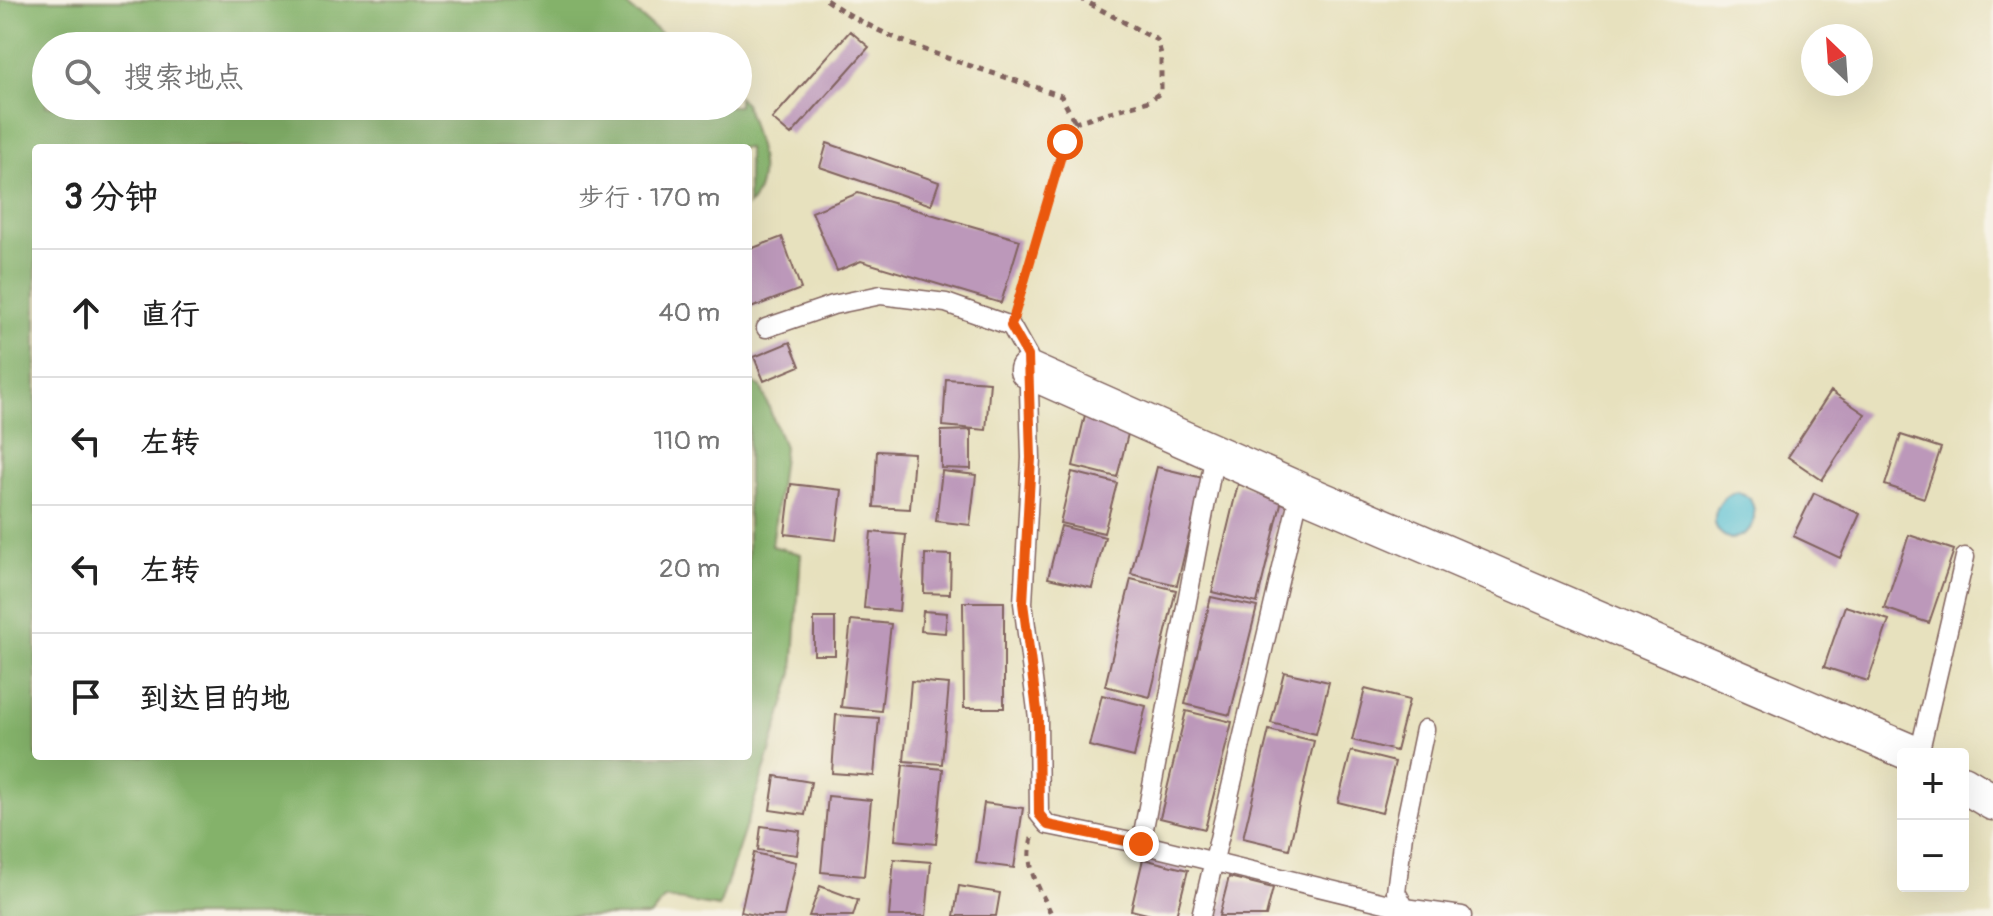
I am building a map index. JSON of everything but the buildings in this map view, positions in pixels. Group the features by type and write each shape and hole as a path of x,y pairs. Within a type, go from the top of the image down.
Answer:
{"street":[{"path":"1028,370 1300,491 1902,748"},
{"path":"1969,788 1993,802"}],"lane":[{"path":"766,328 833,305 881,295 946,303 1011,326 1028,356 1031,458 1023,603 1038,718 1039,814 1048,825 1141,844 1405,908 1462,916"},
{"path":"1141,844 1215,454"},
{"path":"1201,916 1300,491"},
{"path":"1917,748 1965,557"},
{"path":"1405,908 1396,892 1403,835 1425,729"}],"path":[{"path":"826,0 845,13 928,53 1061,96 1075,122"},
{"path":"1011,326 1065,142 1075,122 1149,101 1161,92 1161,54 1157,40 1083,0"},
{"path":"1039,814 1029,852 1033,880 1052,916"}],"green space":[{"path":"0,0 620,0 659,32 32,32 32,120 750,120 761,169 760,182 752,200 752,144 32,144 32,760 752,760 752,381 761,387 784,447 772,546 801,554 793,673 719,907 665,898 650,916 0,916"}],"water":[{"path":"1737,492 1750,498 1754,518 1745,533 1731,539 1717,529 1715,514 1723,500"}],"route":[{"path":"1065,142 1011,326 1028,356 1031,458 1023,603 1038,718 1039,814 1048,825 1141,844"}]}
